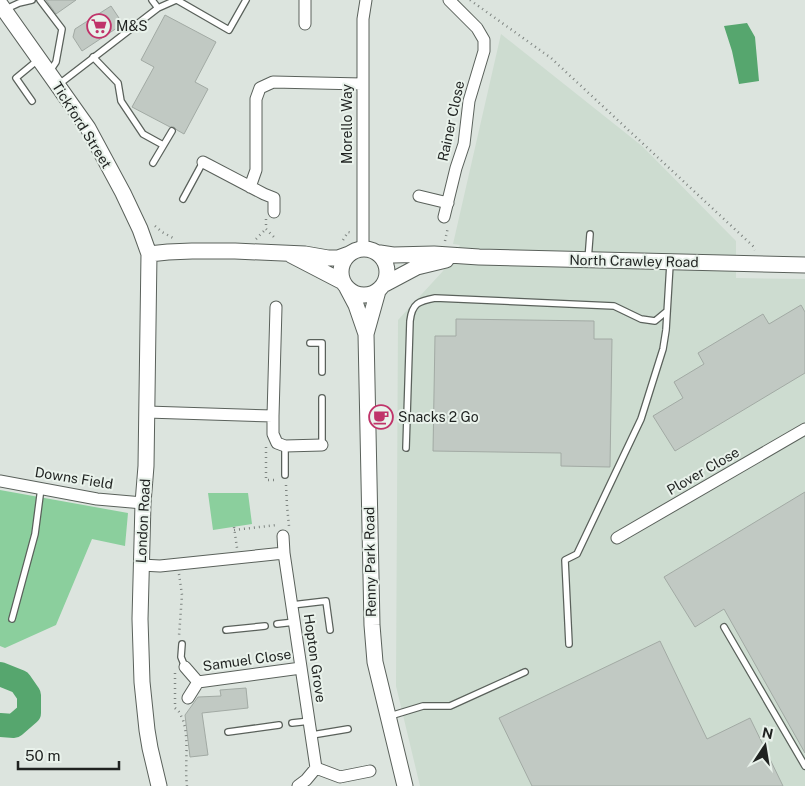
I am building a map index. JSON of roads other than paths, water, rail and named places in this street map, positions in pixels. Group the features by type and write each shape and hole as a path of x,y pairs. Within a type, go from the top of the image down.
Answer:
{"street":[{"path":"305,0 305,24"},
{"name":"Morello Way","path":"356,251 362,84 362,19 366,0"},
{"name":"Rainer Close","path":"444,217 464,144 469,101 484,51 484,40 477,28 449,0"},
{"name":"Tickford Street","path":"2,7 88,128 104,155 140,229 149,254"},
{"path":"250,187 256,170 256,99 260,88 273,82 362,84"},
{"path":"203,162 274,198 274,212"},
{"path":"419,196 448,203"},
{"path":"149,254 192,251 276,252 338,258 369,248 380,253 387,264 388,271 381,287 373,294 362,295 357,294 345,285 290,254"},
{"path":"345,285 341,270 345,258 356,251"},
{"name":"North Crawley Road","path":"380,253 393,255 434,254 805,265"},
{"name":"London Road","path":"149,254 146,466 143,503 140,619 142,682 147,730 159,786"},
{"name":"North Crawley Road","path":"381,287 417,267 462,256"},
{"name":"Renny Park Road","path":"345,285 356,305 366,334 374,654 405,786"},
{"name":"Renny Park Road","path":"366,334 381,287"},
{"path":"276,307 279,342 273,434 276,443 285,446 322,445"},
{"path":"146,412 273,416"},
{"name":"Plover Close","path":"617,538 805,429"},
{"name":"Downs Field","path":"0,481 97,499 143,503"},
{"name":"Hopton Grove","path":"281,530 316,768"},
{"path":"141,565 160,566 284,553"},
{"name":"Samuel Close","path":"185,667 198,682"},
{"name":"Samuel Close","path":"198,682 301,668"},
{"name":"Samuel Close","path":"188,698 198,682"},
{"path":"298,786 316,768 340,777 370,771"}],"lane":[{"path":"2,7 32,0"},
{"path":"40,0 62,29 56,62 49,72"},
{"path":"152,0 158,8"},
{"path":"58,85 158,8 176,0 229,30 246,0"},
{"path":"93,58 118,83 121,101 143,134 163,145"},
{"path":"32,101 16,78 39,59"},
{"path":"154,163 172,131"},
{"path":"183,199 203,162"},
{"path":"588,260 590,234"},
{"path":"569,644 564,560 577,554 641,419 663,349 670,261"},
{"path":"406,448 410,321 414,307 420,301 435,298 614,306 641,319 655,320 667,311"},
{"path":"310,343 322,343 322,372"},
{"path":"322,398 322,445"},
{"path":"285,446 286,478"},
{"path":"12,619 35,534 41,488"},
{"path":"292,605 326,601 330,630"},
{"path":"277,624 295,622"},
{"path":"226,630 265,626"},
{"path":"724,627 805,766"},
{"path":"182,644 181,658 185,667"},
{"path":"388,717 423,706 450,706 525,672"},
{"path":"292,723 310,721"},
{"path":"228,732 279,725"},
{"path":"312,735 348,728"}],"waterway":[{"path":"0,674 20,682 29,695 29,713 14,726 0,725"}],"place":[{"name":"M&S","path":"99,26"},
{"name":"Snacks 2 Go","path":"381,417"}]}
